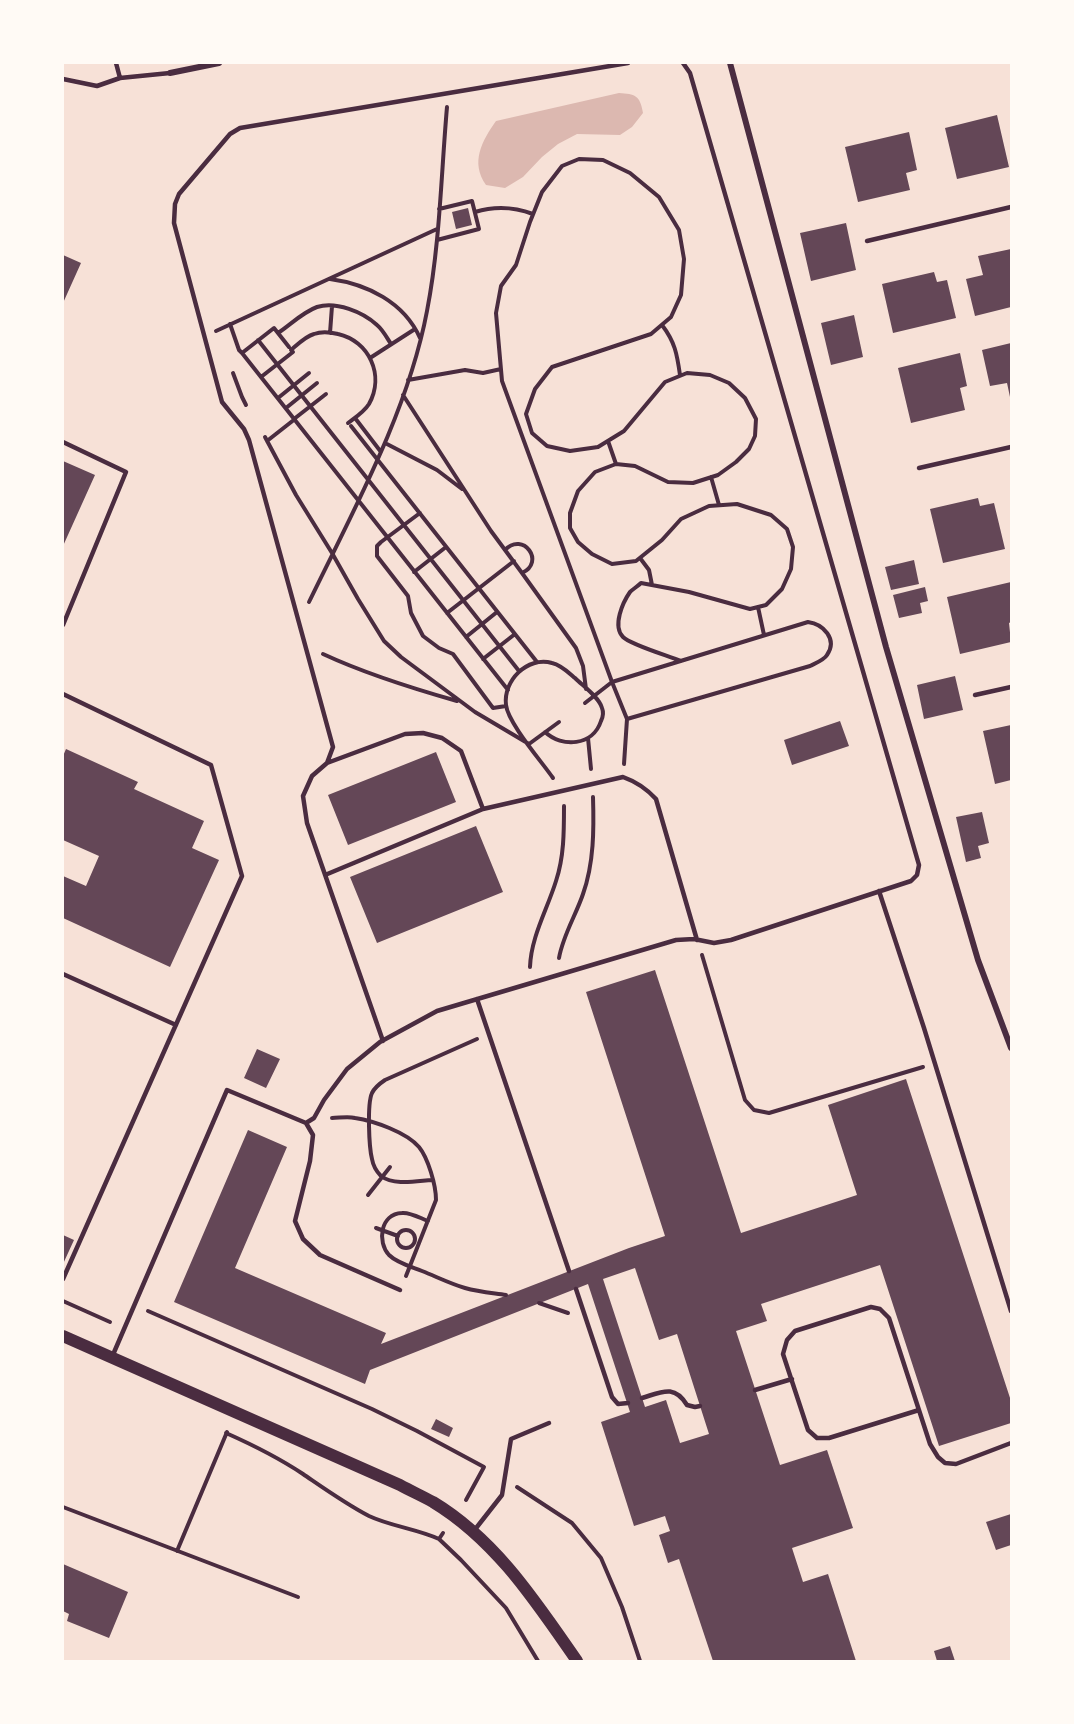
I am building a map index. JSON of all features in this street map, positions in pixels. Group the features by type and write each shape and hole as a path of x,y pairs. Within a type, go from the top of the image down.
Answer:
{"main road":[{"path":"63,1336 408,1489 432,1502 473,1532 515,1575 577,1661"}],"street":[{"path":"170,73 219,63"},
{"path":"730,63 886,647 978,960 1011,1048"}],"lane":[{"path":"116,63 120,78"},
{"path":"327,763 333,747 249,440 244,429 222,402 174,223 175,204 179,194 230,134 240,128 628,63"},
{"path":"306,1124 314,1118 347,1069 383,1041 437,1011 676,940 714,943 731,940 911,881 917,875 919,865 690,73 683,63"},
{"path":"63,79 97,86 120,78 170,73"},
{"path":"867,241 1011,207"},
{"path":"63,442 126,472 63,625"},
{"path":"919,468 1011,447"},
{"path":"975,695 1011,687"},
{"path":"63,694 211,765 242,876 63,1279"},
{"path":"383,1041 307,823 303,796 312,776 327,763 405,734 423,732 442,738 461,751 483,809"},
{"path":"325,875 483,809 623,777 642,785 656,799 697,940"},
{"path":"879,891 935,1063 1011,1311"},
{"path":"63,974 176,1025"},
{"path":"477,999 569,1271"},
{"path":"111,1357 227,1089 306,1124 313,1135 310,1161 295,1221 303,1239 320,1255 400,1290"},
{"path":"576,1289 612,1397 618,1404 628,1403"},
{"path":"919,1410 829,1438 817,1438 808,1430 783,1353 787,1340 795,1331 871,1307 880,1309 889,1318 919,1410 930,1444 938,1457 945,1463 956,1464 1011,1443"},
{"path":"755,1390 792,1379"},
{"path":"642,1398 665,1390 674,1391 687,1405 700,1406"},
{"path":"473,1532 502,1495 511,1439 549,1423"}],"path":[{"path":"299,622 385,443 420,339 427,312 436,240 448,93"},
{"path":"623,777 627,719 502,381 496,313 501,286 516,266 542,192 562,166 579,159 603,160 630,173 659,197 679,230 684,259 681,295 671,317 651,334 552,367 535,389 526,414 532,434 547,446 570,452 598,447 624,431 665,382 687,373 710,375 729,383 745,398 756,419 755,436 749,449 718,475 693,483 668,482 635,466 616,464 595,472 578,491 570,513 570,528 578,542 592,554 612,564 636,561 662,540 681,519 709,506 737,504 771,515 787,530 793,547 791,569 782,589 766,605 750,609 689,592 641,583 631,592 620,614 619,628 622,636 633,643 681,661"},
{"path":"436,240 479,229 472,201 439,209"},
{"path":"475,212 491,207 533,214"},
{"path":"204,336 437,229"},
{"path":"330,278 358,284 382,295 396,307 420,339"},
{"path":"278,333 314,308 325,305 339,307 368,318 379,327 391,344"},
{"path":"330,333 332,306"},
{"path":"230,324 238,350 508,691"},
{"path":"662,325 671,336 677,351 680,375"},
{"path":"242,353 274,328 291,350"},
{"path":"370,358 414,328"},
{"path":"220,329 223,339"},
{"path":"261,377 311,334 330,333 355,341 370,358 375,369 374,391 366,409 350,424 537,662"},
{"path":"258,340 519,671"},
{"path":"231,369 247,405"},
{"path":"407,381 465,370 483,373 501,369"},
{"path":"278,398 309,373"},
{"path":"286,408 317,383"},
{"path":"267,441 326,394"},
{"path":"403,395 491,531 576,648 583,666 586,689"},
{"path":"355,418 381,452"},
{"path":"263,432 296,495 333,553 358,599 384,641 400,657 475,712 529,744 559,722"},
{"path":"608,441 616,464"},
{"path":"385,443 437,470 466,492"},
{"path":"711,477 719,505"},
{"path":"420,513 377,546 377,556 408,596 415,624 423,636 439,648 453,654 493,708 506,706"},
{"path":"505,550 515,544 523,545 530,550 531,565 522,573"},
{"path":"414,572 446,547"},
{"path":"640,558 649,570 652,585"},
{"path":"447,613 514,561"},
{"path":"758,607 764,635"},
{"path":"466,636 497,612"},
{"path":"585,703 612,682 808,622 817,623 826,630 830,638 828,654 821,661 810,666 627,719"},
{"path":"483,659 515,634"},
{"path":"305,646 389,682 461,702"},
{"path":"559,974 564,940 584,891 591,861 594,815 588,738"},
{"path":"697,940 745,1100 754,1110 769,1113 935,1063"},
{"path":"432,1180 391,1181 382,1177 376,1170 372,1160 370,1121 372,1092 385,1080 489,1034"},
{"path":"314,1118 317,1120 353,1117 370,1121 406,1137 417,1145 424,1155 436,1200 416,1244 400,1290"},
{"path":"368,1195 390,1167"},
{"path":"428,1221 401,1213 388,1219 382,1230 381,1242 385,1250 392,1258 465,1288 506,1295"},
{"path":"376,1228 398,1236"},
{"path":"403,1230 409,1230 416,1244 403,1248 397,1239 399,1234 403,1230"},
{"path":"63,1301 111,1323 144,1310 372,1408 504,1479 572,1523 601,1558 622,1607 640,1661"},
{"path":"539,1303 586,1319"},
{"path":"177,1551 235,1412"},
{"path":"226,1433 262,1449 371,1517 439,1539 462,1560 506,1608 538,1661"},
{"path":"466,1500 484,1467"},
{"path":"63,1507 298,1598"},
{"path":"439,1539 443,1533"}],"shaded area":[{"path":"619,93 633,95 640,102 643,113 632,127 620,135 577,134 558,144 523,177 505,188 486,185 481,176 478,160 482,144 496,121"}],"building":[{"path":"997,115 1009,167 957,179 945,128"},
{"path":"909,132 917,170 906,173 910,190 858,202 845,147"},
{"path":"468,208 472,225 456,229 452,212"},
{"path":"846,223 856,270 811,281 800,233"},
{"path":"1011,249 1011,307 975,316 966,279 983,275 978,256"},
{"path":"63,255 81,263 63,303"},
{"path":"934,272 937,282 947,280 956,318 893,333 882,284"},
{"path":"854,315 863,357 831,365 821,323"},
{"path":"1011,343 1010,397 1007,383 990,386 982,350"},
{"path":"960,353 967,386 960,388 965,410 911,423 898,368"},
{"path":"63,461 95,475 63,546"},
{"path":"978,498 980,506 994,503 1005,549 943,563 930,509"},
{"path":"914,560 919,584 891,590 885,567"},
{"path":"1011,582 1011,622 1009,623 1011,642 960,654 947,597"},
{"path":"925,587 928,601 920,603 922,613 899,618 893,595"},
{"path":"955,676 963,710 924,719 917,685"},
{"path":"840,721 849,746 792,765 784,740"},
{"path":"1011,725 1011,780 995,784 983,731"},
{"path":"66,749 138,782 134,789 204,821 192,848 219,860 170,967 63,918 63,876 86,886 99,856 63,840 63,756"},
{"path":"436,752 456,802 348,845 328,795"},
{"path":"982,812 989,843 978,846 981,858 966,862 956,817"},
{"path":"476,826 503,892 377,943 350,877"},
{"path":"655,970 741,1233 857,1195 828,1105 906,1079 1011,1401 1011,1423 939,1446 880,1265 761,1304 767,1321 736,1331 780,1465 827,1450 853,1528 792,1548 803,1582 828,1574 856,1661 713,1661 679,1559 668,1563 659,1535 670,1531 665,1516 634,1526 601,1422 630,1412 588,1284 370,1370 365,1384 174,1302 248,1130 287,1147 235,1268 386,1333 381,1344 665,1236 586,992","holes":["635,1268 659,1340 677,1334 709,1434 680,1443 666,1400 645,1407 603,1279"]},
{"path":"257,1049 280,1059 266,1088 244,1078"},
{"path":"63,1235 74,1240 63,1264"},
{"path":"436,1419 453,1428 449,1437 431,1429"},
{"path":"1011,1514 1011,1545 996,1550 986,1522"},
{"path":"63,1564 128,1592 109,1638 67,1621 69,1614 63,1611"},
{"path":"950,1646 955,1661 937,1661 934,1651"}]}
